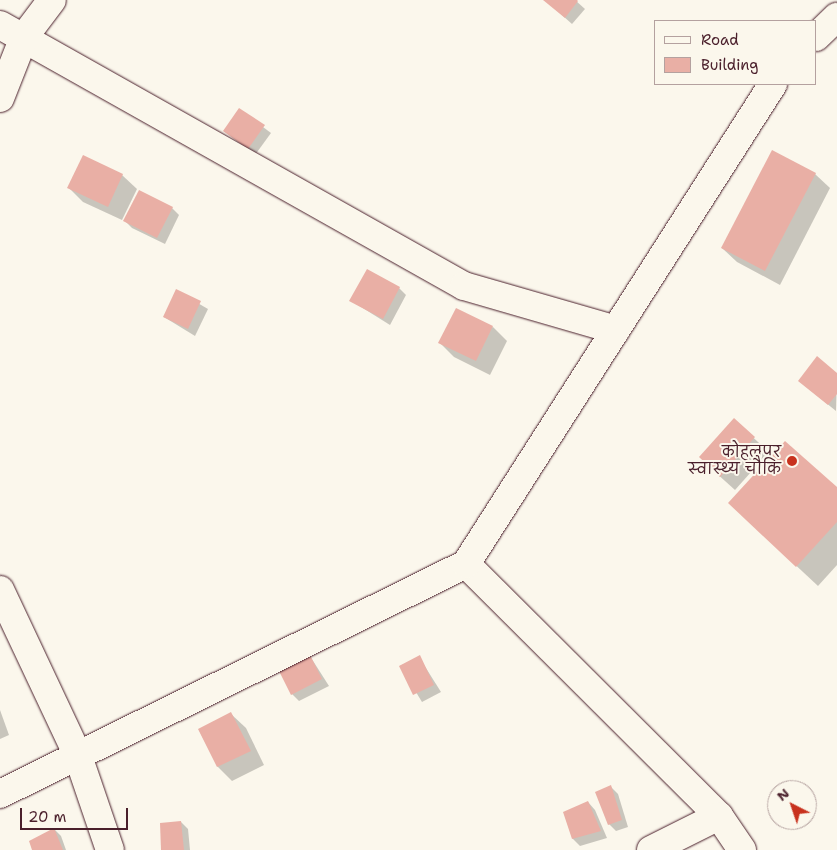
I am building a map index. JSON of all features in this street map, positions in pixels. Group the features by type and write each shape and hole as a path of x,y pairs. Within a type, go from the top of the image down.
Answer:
{"street":[{"path":"0,98 24,37 52,0"},
{"path":"817,36 837,17"},
{"path":"0,25 464,286 616,330"},
{"path":"0,794 466,564 772,85"},
{"path":"466,564 719,816 742,850"},
{"path":"0,590 78,756 110,850"},
{"path":"651,850 719,816"}],"building":[{"path":"543,0 577,0 578,1 565,18"},
{"path":"239,108 265,125 248,149 223,131"},
{"path":"772,150 816,173 765,271 721,248"},
{"path":"83,155 123,174 108,207 67,188"},
{"path":"139,190 173,207 157,238 123,221"},
{"path":"367,269 400,287 383,319 349,301"},
{"path":"176,289 201,301 188,329 163,317"},
{"path":"456,308 493,326 476,361 438,343"},
{"path":"817,356 837,373 837,394 828,405 798,381"},
{"path":"734,418 755,437 720,477 699,457"},
{"path":"785,441 837,487 837,522 796,567 728,503"},
{"path":"308,651 322,679 291,695 277,667"},
{"path":"420,655 434,685 413,695 399,666"},
{"path":"231,712 251,751 217,767 198,729"},
{"path":"611,785 622,820 608,825 595,792"},
{"path":"588,801 601,831 572,839 563,812"},
{"path":"181,821 184,850 161,850 160,823"},
{"path":"54,828 63,850 32,850 29,841"}],"place":[{"name":"कोहलपुर स्वास्थ्य चौकि","path":"792,461"}]}
